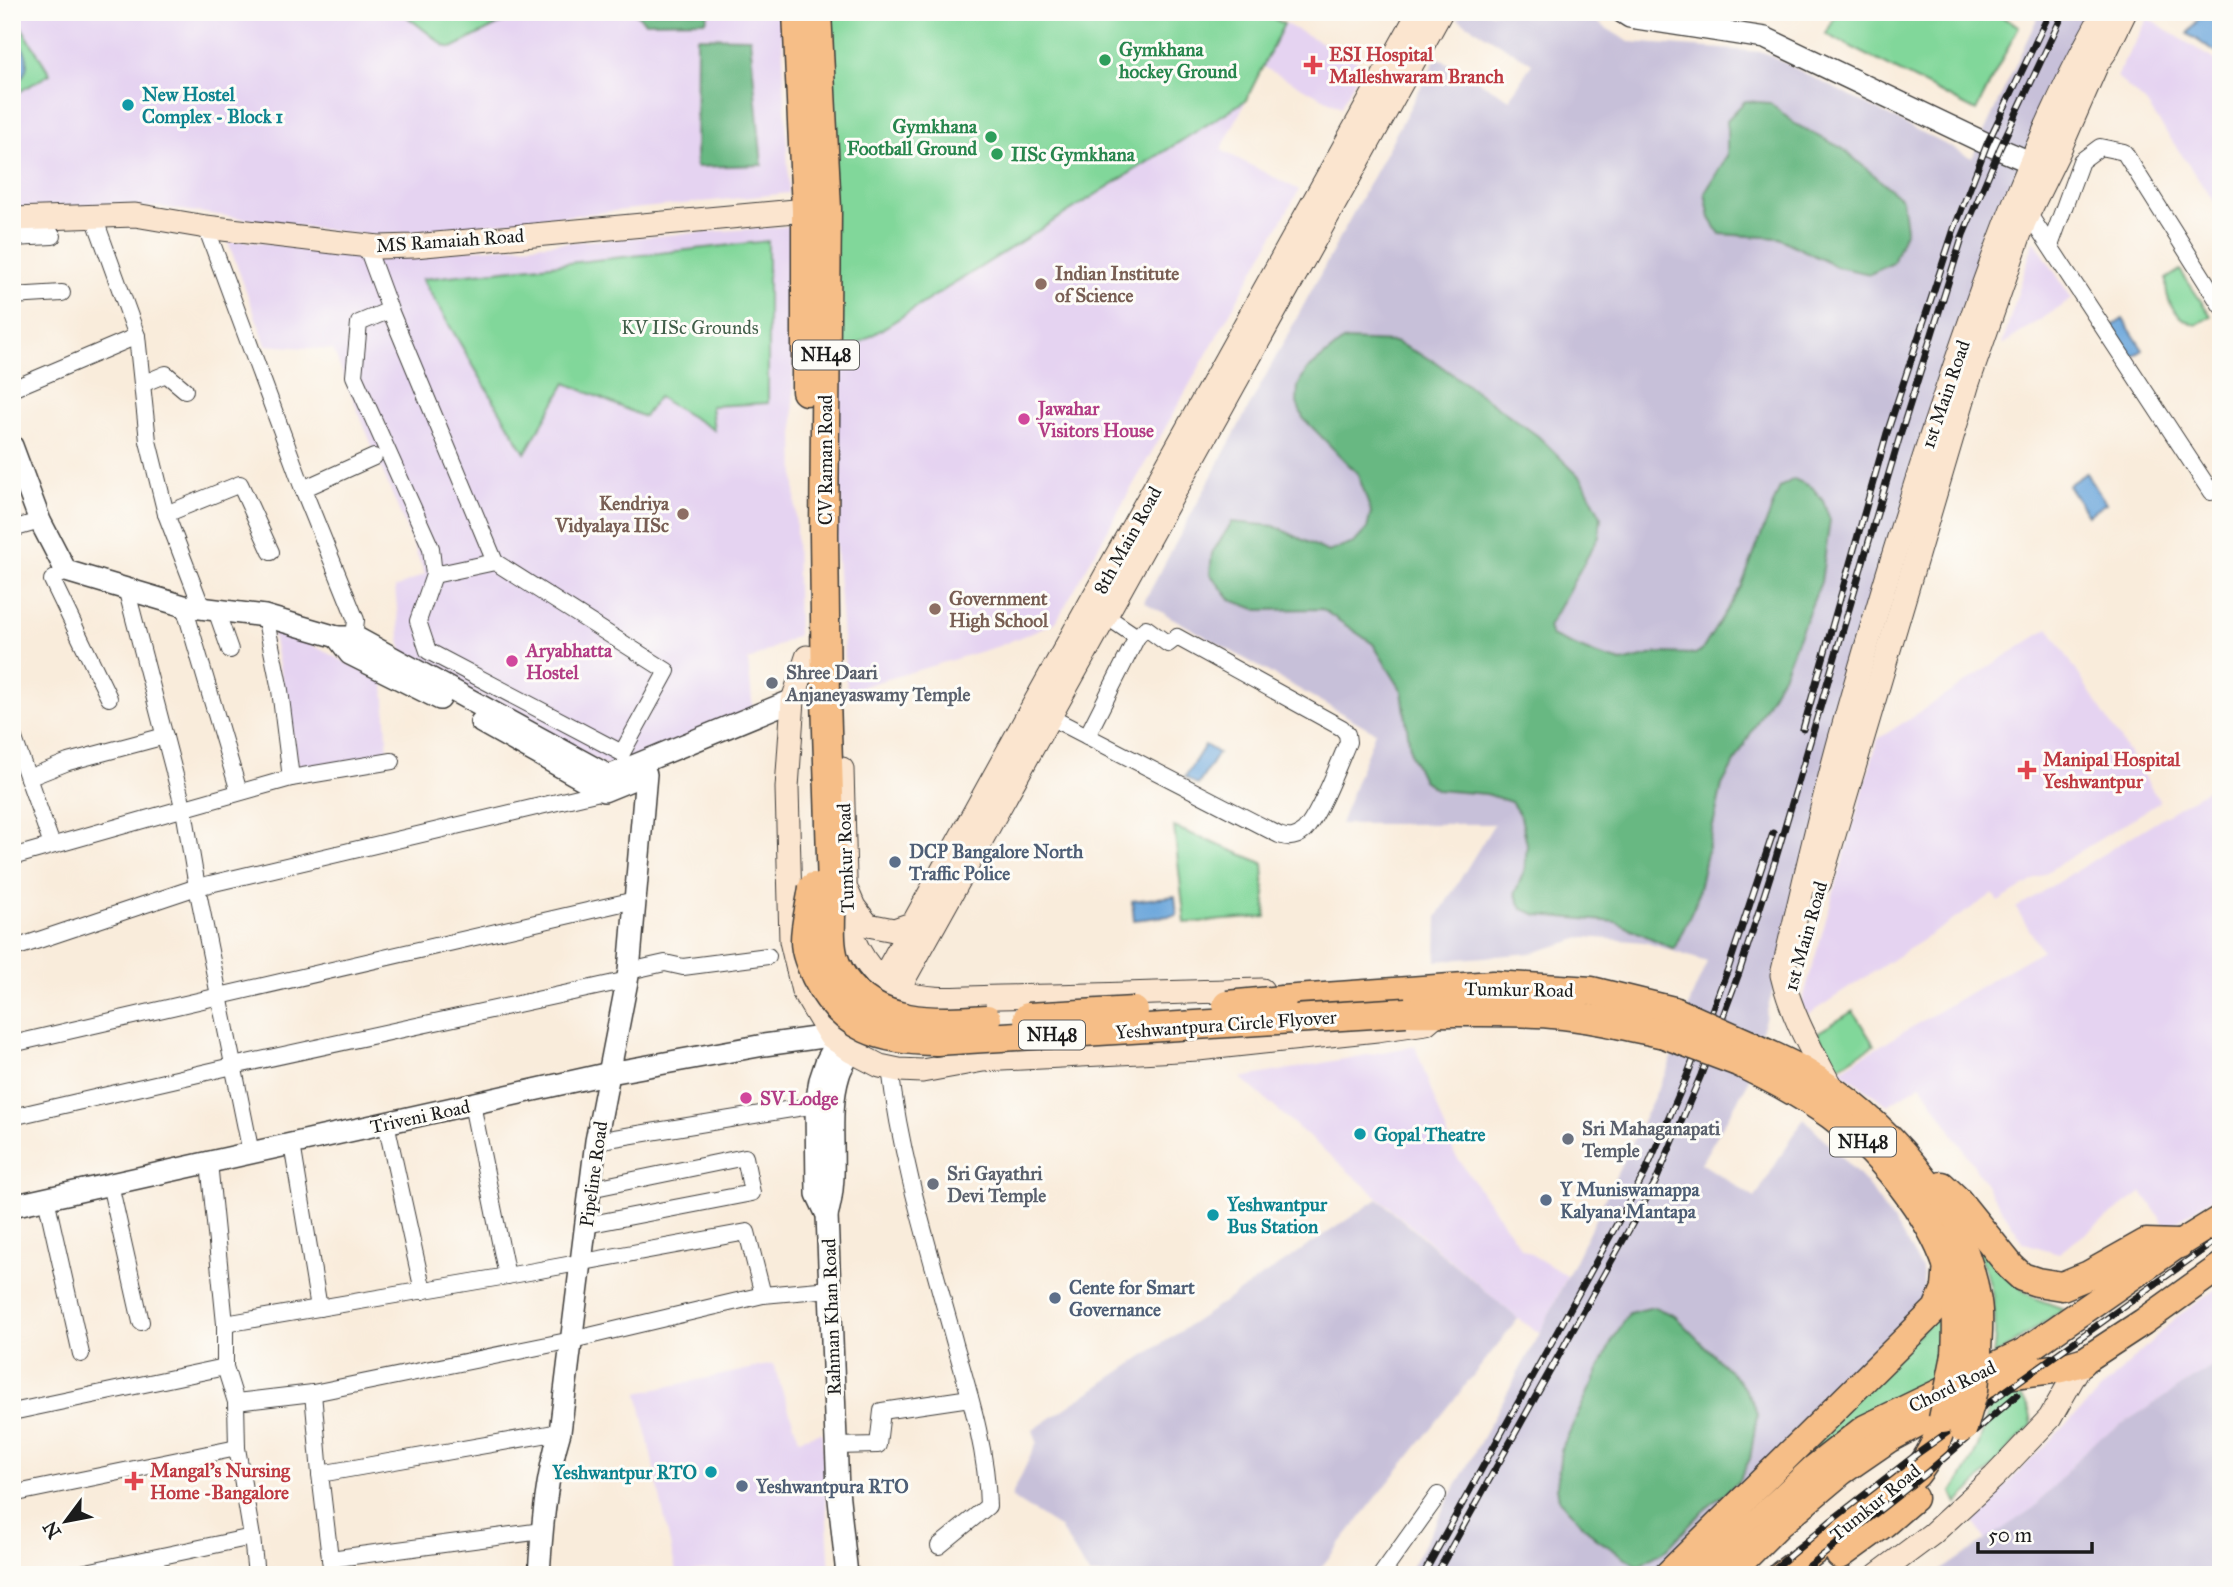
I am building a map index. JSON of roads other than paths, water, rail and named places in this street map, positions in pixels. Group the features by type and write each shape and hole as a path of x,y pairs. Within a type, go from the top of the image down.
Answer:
{"highway":[{"name":"CV Raman Road","path":"797,12 806,210 807,657"},
{"name":"CV Raman Road","path":"817,12 827,209 824,534 826,698"},
{"name":"Yeshwantpura Circle Flyover","path":"807,657 830,889 805,942 810,964 821,986 837,1007 856,1024 880,1035 907,1041 937,1041 1406,1012 1438,1013"},
{"name":"Yeshwantpura Circle Flyover","path":"826,698 832,950 841,974 855,993 873,1006 898,1016 927,1021 959,1021 1296,999"},
{"name":"Tumkur Road","path":"1296,999 1493,985 1591,991 1743,1053 1800,1070 1862,1114 1908,1157 1934,1192 1951,1224 1969,1266 1978,1304 1945,1464 1916,1495 1884,1523 1812,1575"},
{"name":"Tumkur Road","path":"1438,1013 1520,1012 1600,1020 1669,1022"},
{"name":"Tumkur Road","path":"1743,1053 1861,1140 1894,1177 1924,1219 1943,1253 1967,1355"},
{"path":"1908,1157 1957,1200 2011,1268 2022,1277 2037,1282 2062,1286 2088,1275 2146,1242 2179,1244"},
{"path":"1727,1575 1778,1524 1841,1471 1889,1438 2006,1375 2082,1362"},
{"name":"Tumkur Road","path":"1782,1575 1916,1474 1930,1456 1938,1438 1953,1424"}],"main road":[{"name":"1st Main Road","path":"1788,1000 1799,948 1968,383 2078,61 2104,12"},
{"name":"1st Main Road","path":"1788,1000 1782,975 1843,729 1930,437 1991,259 2125,12"},
{"name":"8th Main Road","path":"890,985 914,923 1018,754 1050,717 1427,18"},
{"name":"8th Main Road","path":"839,1043 890,985 1427,18"},
{"name":"MS Ramaiah Road","path":"12,219 135,215 206,228 366,245 414,246 806,210"},
{"path":"807,657 792,707 787,788 791,941 801,987 839,1043 880,1066 922,1071 983,1060 1198,1049 1377,1030 1426,1023 1438,1013"},
{"path":"830,889 854,907 868,925 894,930 914,923"},
{"name":"Tumkur Road","path":"830,889 846,915 856,948 890,985 920,996 1087,996 1294,989 1296,999"},
{"path":"792,920 846,915"},
{"path":"1788,1000 1800,1029 1834,1093"},
{"name":"Chord Road","path":"1700,1575 1814,1469 1866,1428 2025,1351 2221,1218"},
{"path":"1667,1575 1936,1309 1945,1288 1947,1264"},
{"path":"1877,1575 1932,1534 1994,1477 2050,1418 2082,1362 2221,1266"}],"street":[{"path":"1622,12 1630,18 1765,38 1987,144 2046,161 2081,161"},
{"path":"2050,246 2081,161 2100,147 2124,152 2221,306"},
{"path":"2028,213 2211,492 2221,485"},
{"path":"94,217 136,336 148,441 166,514 201,608 239,792"},
{"path":"206,228 303,489 356,620 347,643"},
{"path":"12,238 52,236"},
{"path":"366,245 390,310 495,562 667,671 622,753 428,651 418,621 434,575 431,548 354,376 359,323 390,310"},
{"path":"12,296 62,293"},
{"path":"12,389 136,336"},
{"path":"142,384 166,374 185,390"},
{"path":"12,446 40,521 66,571 201,608 265,616 347,643 440,699 607,783 792,707"},
{"path":"303,489 374,457"},
{"path":"166,514 240,484 271,552"},
{"path":"12,529 40,521"},
{"path":"434,575 495,562"},
{"path":"66,571 52,580 109,698"},
{"path":"126,588 184,810 251,1153"},
{"path":"201,608 230,650"},
{"path":"265,616 280,690 291,778"},
{"path":"1106,616 1137,637"},
{"path":"1050,717 1279,835 1289,838 1305,830 1316,813 1348,742 1347,734 1342,728 1177,637 1168,644 1146,628 1137,637 1087,736"},
{"path":"12,949 197,887 646,774 792,707"},
{"path":"12,733 52,845"},
{"path":"28,778 68,762 165,736"},
{"path":"12,857 291,778 391,761"},
{"name":"Pipeline Road","path":"540,1575 542,1531 554,1450 560,1432 596,1141 629,975 646,774"},
{"path":"12,1044 635,900"},
{"path":"12,1117 629,975 665,963 683,967 768,956"},
{"path":"827,1215 833,1196 833,1103 839,1073 839,1043"},
{"name":"8th Main Road","path":"826,1062 839,1043"},
{"name":"Triveni Road","path":"12,1206 610,1073 764,1045 839,1043"},
{"name":"Rahman Khan Road","path":"826,1062 816,1105 817,1194 827,1215 838,1490 848,1575"},
{"path":"890,1068 909,1178 970,1398 987,1484 988,1506 939,1546"},
{"path":"472,1104 507,1276"},
{"path":"596,1141 816,1105"},
{"path":"386,1123 422,1290"},
{"path":"292,1144 319,1308"},
{"path":"586,1225 752,1193 745,1157 590,1189"},
{"path":"209,1163 225,1324 225,1367 236,1402 237,1448 256,1575"},
{"path":"110,1184 141,1321"},
{"path":"46,1198 81,1354"},
{"path":"225,1324 747,1232 763,1295"},
{"path":"236,1402 313,1393 572,1340 763,1295 830,1289"},
{"path":"12,1412 225,1367"},
{"path":"313,1393 331,1567 542,1531"},
{"path":"836,1446 878,1445 882,1411 970,1398"},
{"path":"320,1474 560,1432"},
{"path":"12,1494 237,1448"},
{"path":"1381,1575 1438,1495"},
{"path":"72,1575 252,1537"}],"water":[{"path":"2203,12 2221,23 2221,56 2188,34"},
{"path":"12,38 23,49 27,62 23,75 12,85"},
{"path":"2123,319 2143,350 2129,359 2109,328"},
{"path":"2086,473 2106,503 2088,515 2068,485"},
{"path":"1205,745 1218,753 1198,785 1185,777"},
{"path":"1175,896 1177,915 1134,920 1132,901"}],"railway":[{"path":"1803,729 1887,433 1954,229 1987,144 2050,12"},
{"path":"1436,1575 1655,1183 1701,1075 1739,973 1775,861 1899,439 1963,235 2000,148 2064,12"},
{"path":"1423,1575 1645,1173 1687,1076 1729,966 1773,833"},
{"path":"1767,1575 1917,1454 2221,1237"},
{"path":"1798,1575 1929,1471 2017,1395"}],"place":[{"name":"Gymkhana hockey Ground","path":"1105,60"},
{"name":"ESI Hospital Malleshwaram Branch","path":"1313,65"},
{"name":"New Hostel Complex - Block 1","path":"128,105"},
{"name":"Gymkhana Football Ground","path":"991,137"},
{"name":"IISc Gymkhana","path":"997,154"},
{"name":"Indian Institute of Science","path":"1041,284"},
{"name":"Jawahar Visitors House","path":"1024,419"},
{"name":"Kendriya Vidyalaya IISc","path":"683,514"},
{"name":"Government High School","path":"935,609"},
{"name":"Aryabhatta Hostel","path":"512,661"},
{"name":"Shree Daari Anjaneyaswamy Temple","path":"772,683"},
{"name":"Manipal Hospital Yeshwantpur","path":"2027,770"},
{"name":"DCP Bangalore North Traffic Police","path":"895,862"},
{"name":"SV Lodge","path":"746,1098"},
{"name":"Gopal Theatre","path":"1360,1134"},
{"name":"Sri Mahaganapati Temple","path":"1568,1139"},
{"name":"Sri Gayathri Devi Temple","path":"933,1184"},
{"name":"Y Muniswamappa Kalyana Mantapa","path":"1546,1200"},
{"name":"Yeshwantpur Bus Station","path":"1213,1215"},
{"name":"Cente for Smart Governance","path":"1055,1298"},
{"name":"Yeshwantpur RTO","path":"711,1472"},
{"name":"Mangal's Nursing Home -Bangalore","path":"134,1481"},
{"name":"Yeshwantpura RTO","path":"742,1486"}],"park label":[{"name":"KV IISc Grounds","path":"690,327"}]}
